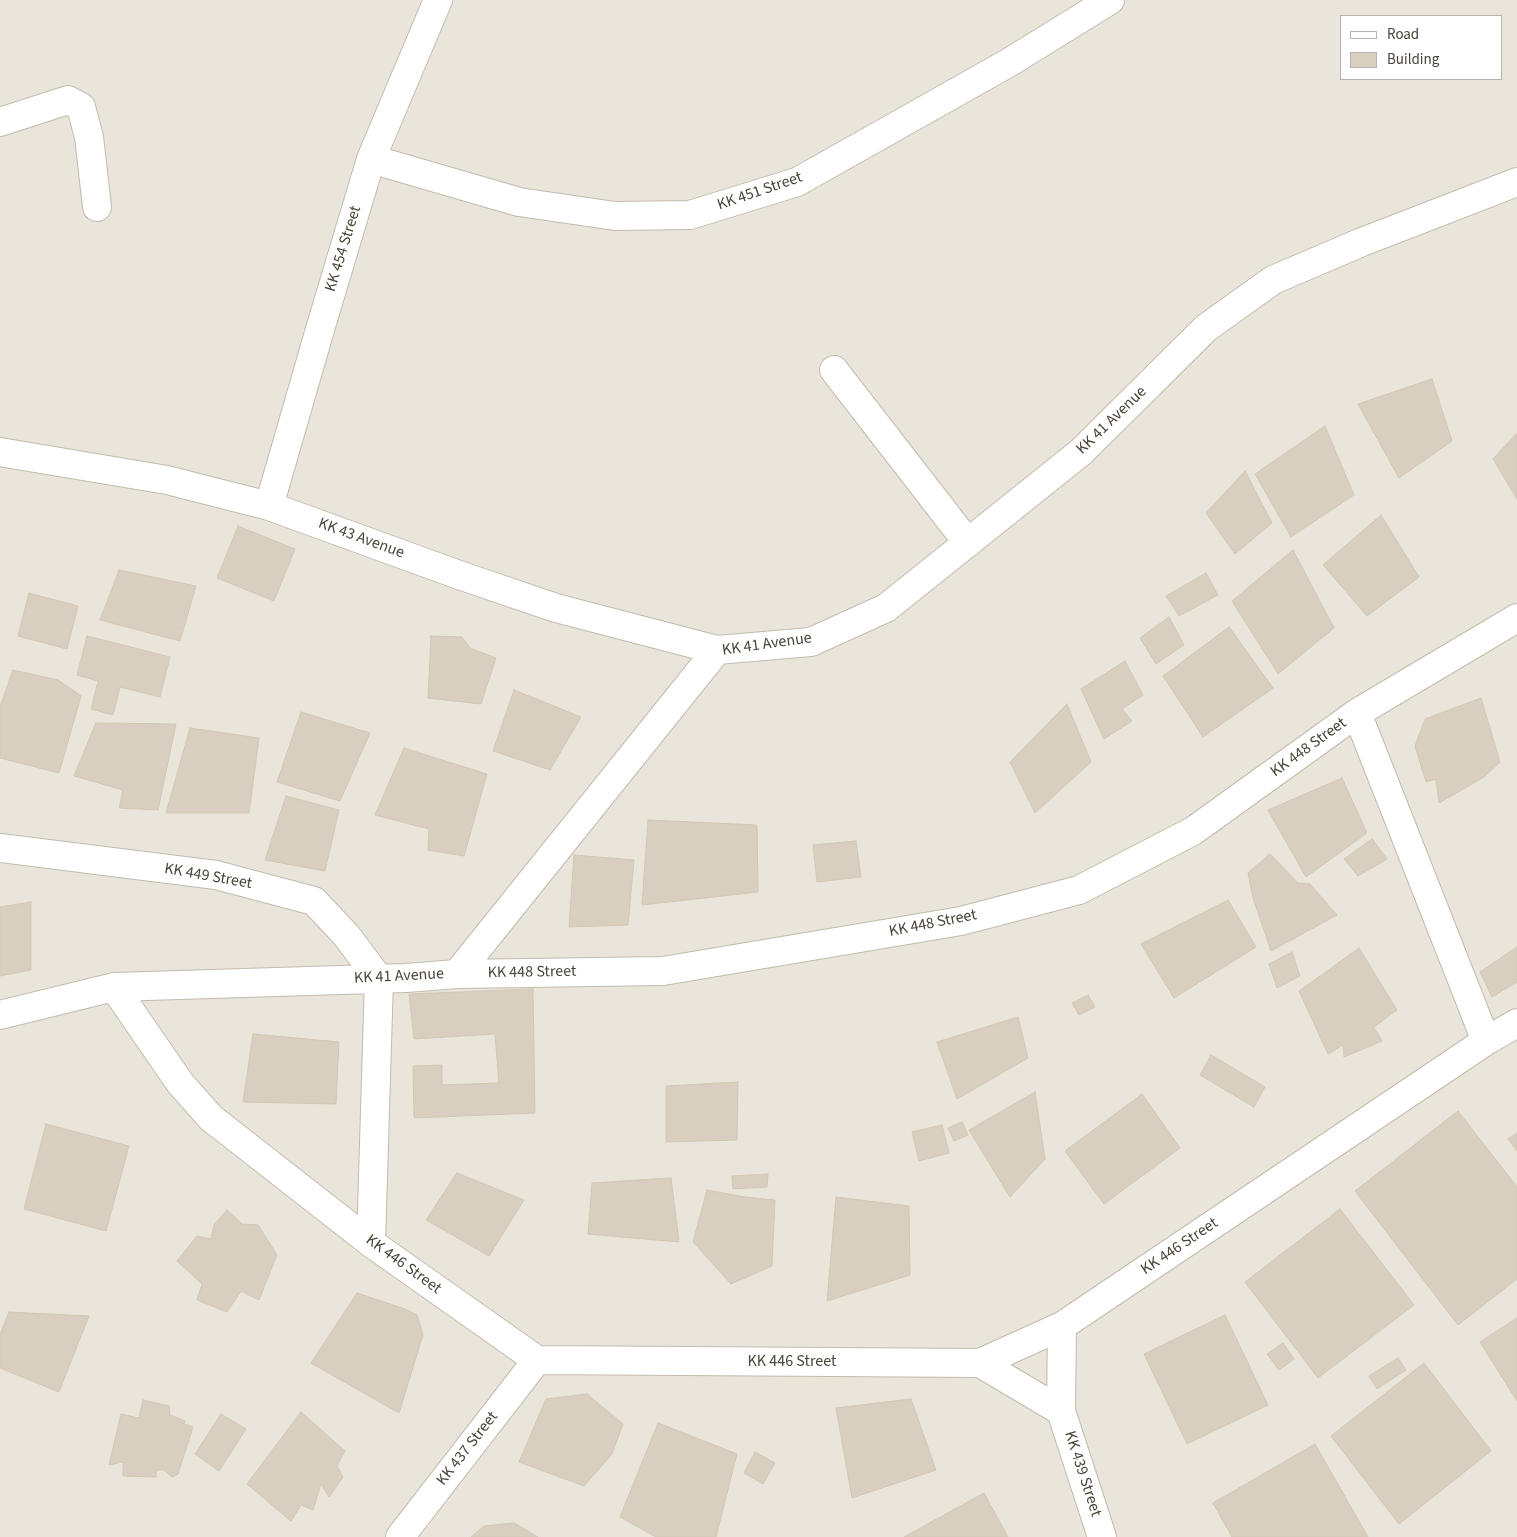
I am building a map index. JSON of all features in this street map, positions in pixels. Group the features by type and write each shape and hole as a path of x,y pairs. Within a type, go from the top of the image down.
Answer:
{"street":[{"name":"KK 454 Street","path":"269,506 371,159 438,0"},
{"name":"KK 451 Street","path":"371,159 519,202 616,216 690,215 797,182 1010,62 1110,0"},
{"path":"0,122 68,100 81,107 89,138 97,207"},
{"name":"KK 41 Avenue","path":"0,1015 114,987 379,979 457,974 717,650 811,642 886,608 1081,452 1206,328 1273,280 1362,242 1517,182"},
{"path":"834,370 968,543"},
{"name":"KK 43 Avenue","path":"0,452 167,480 269,506 450,572 556,608 717,650"},
{"name":"KK 448 Street","path":"457,974 663,971 961,921 1079,890 1193,831 1357,713 1517,618"},
{"name":"KK 448 Street","path":"1357,713 1486,1041"},
{"name":"KK 449 Street","path":"0,848 216,875 314,901 346,935 379,979"},
{"path":"371,1243 379,979"},
{"name":"KK 446 Street","path":"114,987 180,1083 211,1118 371,1243 537,1360 980,1363 1062,1326 1486,1041 1517,1023"},
{"name":"KK 439 Street","path":"1062,1326 1061,1412 1102,1537"},
{"name":"KK 437 Street","path":"400,1537 537,1360"},
{"name":"KK 439 Street","path":"980,1363 1061,1412"}],"shaded area":[{"path":"0,0 1517,0 1517,1537 0,1537"}],"building":[{"path":"1432,379 1452,441 1399,478 1358,404"},
{"path":"1325,426 1354,495 1291,537 1255,474"},
{"path":"1517,434 1517,499 1493,459"},
{"path":"1245,471 1272,523 1235,554 1206,513"},
{"path":"1381,515 1419,577 1367,616 1323,565"},
{"path":"238,526 295,549 274,601 217,578"},
{"path":"1293,550 1334,628 1278,674 1232,601"},
{"path":"119,570 196,586 180,641 100,620"},
{"path":"1206,573 1218,595 1179,616 1166,596"},
{"path":"29,593 78,606 67,649 18,636"},
{"path":"1169,617 1184,645 1156,664 1140,638"},
{"path":"1229,627 1273,688 1203,737 1163,676"},
{"path":"87,636 170,657 160,697 120,687 113,715 91,709 98,681 77,675"},
{"path":"431,636 462,637 470,648 496,658 481,704 428,698"},
{"path":"1125,661 1143,695 1122,709 1132,721 1104,739 1081,689"},
{"path":"13,670 58,680 81,696 59,773 0,758 0,707"},
{"path":"514,690 581,717 550,770 493,751"},
{"path":"1481,698 1500,762 1484,777 1439,803 1436,779 1426,782 1415,746 1425,719"},
{"path":"1067,704 1091,762 1035,813 1010,762"},
{"path":"301,712 370,733 340,801 277,782"},
{"path":"96,723 176,724 158,810 119,808 123,790 74,776"},
{"path":"190,728 259,738 249,813 166,813"},
{"path":"404,748 487,774 464,856 428,850 429,829 375,815"},
{"path":"1342,778 1367,833 1306,877 1268,810"},
{"path":"286,796 339,810 325,871 265,860"},
{"path":"648,820 757,825 758,892 642,905"},
{"path":"1372,839 1387,859 1358,876 1344,859"},
{"path":"856,841 861,877 817,882 813,845"},
{"path":"1270,854 1298,883 1310,884 1337,915 1271,951 1253,898 1248,873"},
{"path":"574,855 634,860 628,925 569,927"},
{"path":"1228,900 1256,947 1174,998 1141,944"},
{"path":"31,902 31,970 0,976 0,907"},
{"path":"1517,947 1517,982 1492,997 1480,972"},
{"path":"1359,948 1397,1010 1374,1027 1382,1041 1344,1057 1343,1045 1328,1054 1299,991"},
{"path":"1292,952 1300,976 1277,988 1269,964"},
{"path":"533,989 535,1113 414,1118 413,1066 442,1065 442,1085 499,1083 495,1034 414,1039 409,994"},
{"path":"1088,995 1095,1007 1079,1015 1072,1003"},
{"path":"1018,1017 1028,1058 957,1099 937,1042"},
{"path":"253,1034 339,1042 336,1104 243,1102"},
{"path":"1211,1055 1265,1087 1254,1107 1200,1075"},
{"path":"738,1082 737,1140 666,1142 666,1086"},
{"path":"1035,1092 1045,1159 1010,1197 969,1130"},
{"path":"1142,1094 1180,1148 1104,1204 1065,1151"},
{"path":"1458,1111 1517,1187 1517,1279 1458,1325 1355,1191"},
{"path":"962,1122 968,1135 954,1141 948,1128"},
{"path":"46,1124 129,1146 106,1231 24,1209"},
{"path":"942,1125 949,1153 919,1161 912,1132"},
{"path":"1517,1133 1517,1151 1508,1139"},
{"path":"457,1173 524,1200 489,1256 426,1220"},
{"path":"768,1174 767,1187 733,1189 732,1176"},
{"path":"671,1178 679,1242 588,1234 592,1183"},
{"path":"707,1190 775,1200 772,1266 731,1284 693,1242"},
{"path":"836,1197 909,1206 910,1275 827,1301"},
{"path":"1340,1209 1414,1305 1318,1378 1245,1282"},
{"path":"227,1210 242,1224 258,1225 277,1255 259,1300 241,1291 227,1312 197,1300 202,1284 177,1261 197,1236 211,1239 214,1225"},
{"path":"357,1293 405,1309 417,1315 423,1335 399,1413 311,1363"},
{"path":"9,1312 89,1316 59,1392 0,1368 0,1335"},
{"path":"1225,1315 1268,1405 1187,1444 1144,1354"},
{"path":"1517,1318 1517,1401 1480,1342"},
{"path":"1283,1343 1294,1359 1279,1370 1267,1354"},
{"path":"1398,1358 1406,1370 1377,1389 1369,1376"},
{"path":"1424,1363 1491,1451 1399,1524 1331,1436"},
{"path":"587,1394 623,1424 612,1454 584,1486 519,1462 546,1399"},
{"path":"911,1399 936,1470 852,1498 836,1408"},
{"path":"143,1400 169,1406 170,1415 185,1421 184,1424 193,1427 178,1474 172,1477 164,1470 156,1470 156,1477 123,1476 123,1462 109,1465 121,1414 139,1418"},
{"path":"301,1412 345,1451 337,1466 343,1477 329,1497 321,1484 313,1510 301,1505 291,1521 247,1484"},
{"path":"221,1414 246,1429 219,1471 195,1454"},
{"path":"658,1423 737,1454 716,1537 656,1537 620,1517"},
{"path":"1315,1444 1368,1537 1232,1537 1213,1503"},
{"path":"755,1452 775,1463 763,1484 744,1473"},
{"path":"984,1493 1008,1537 904,1537"},
{"path":"514,1523 538,1537 471,1537 484,1526"}]}
